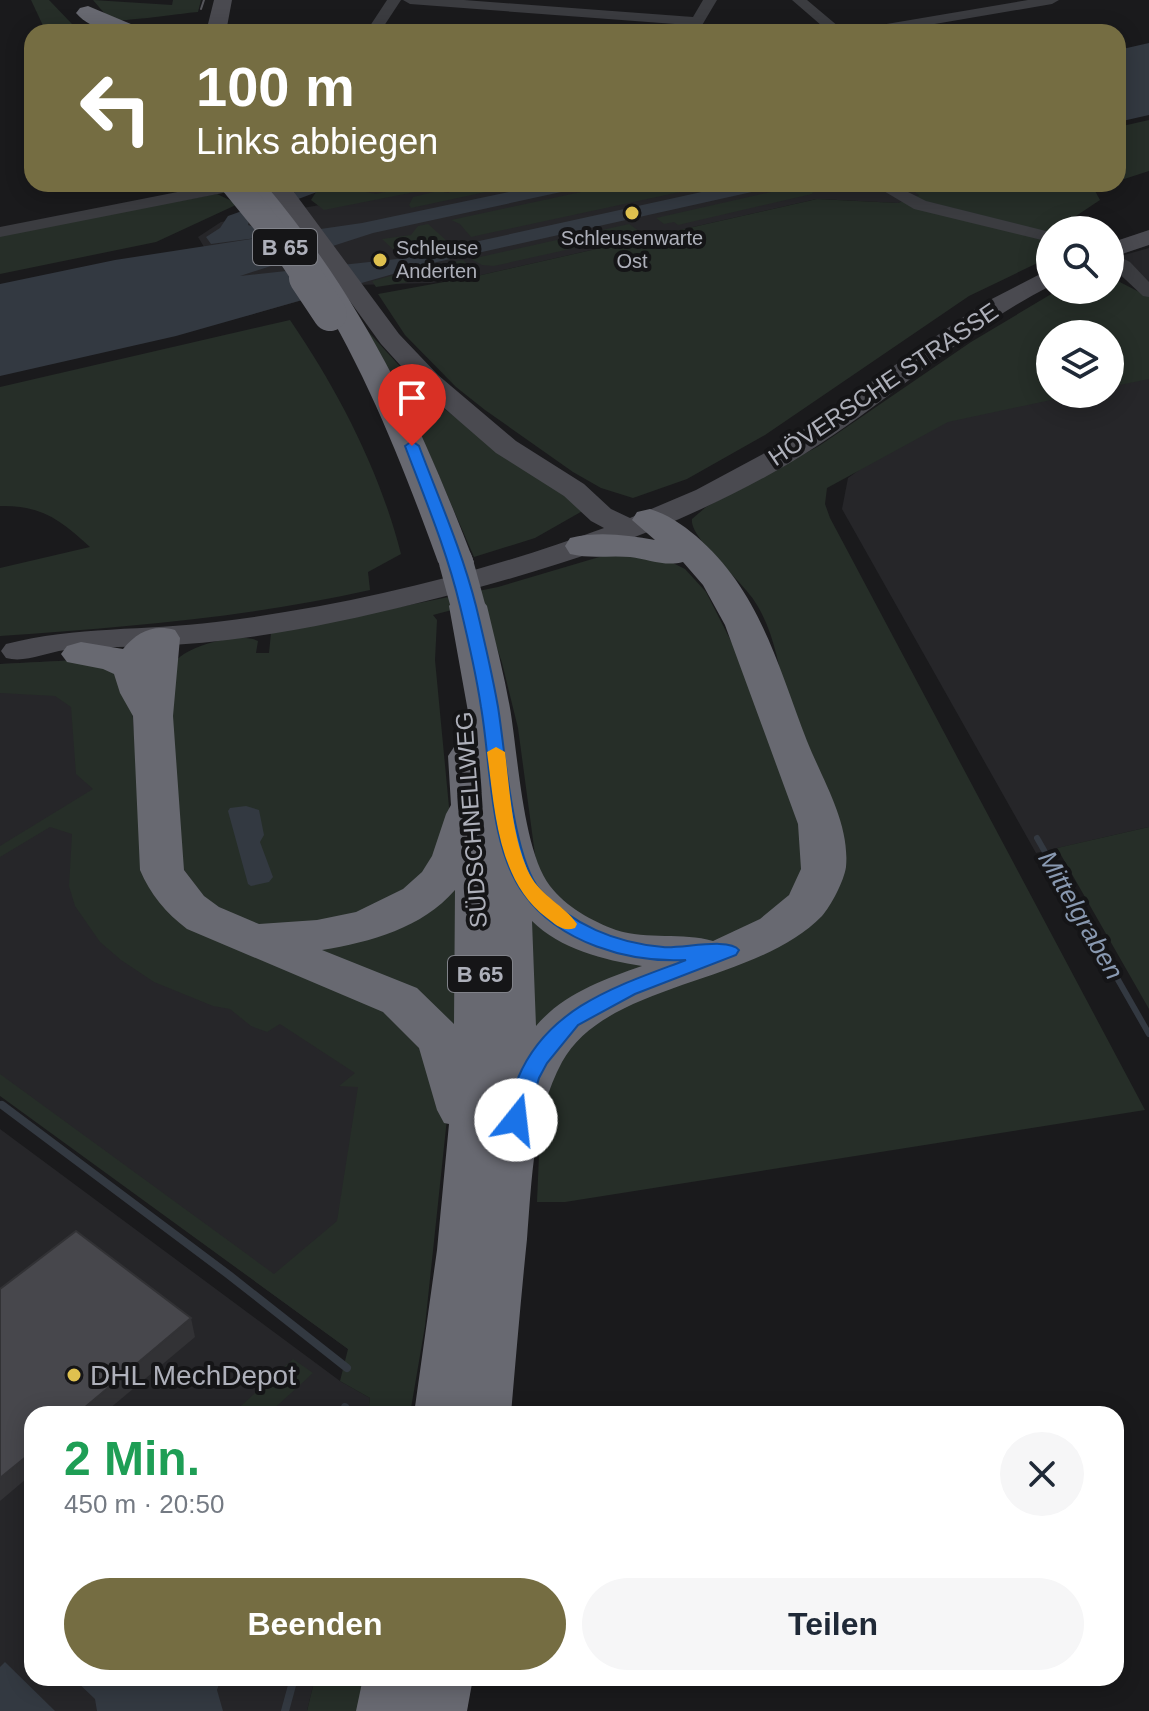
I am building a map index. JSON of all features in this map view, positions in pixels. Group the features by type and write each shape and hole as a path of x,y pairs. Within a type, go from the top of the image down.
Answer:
{"highway":[{"path":"62,0 83,20"},
{"name":"SÜDSCHNELLWEG","path":"241,192 283,244 348,311"},
{"name":"SÜDSCHNELLWEG","path":"257,192 298,240 348,311 387,427 446,564 489,705 489,809 513,1051 460,1298 444,1406"},
{"path":"639,525 672,554 716,578"},
{"path":"491,1146 553,1038 571,1020 628,989 775,931 805,908 824,877 827,860 820,824 738,608 703,559 681,539 639,525"},
{"path":"583,546 629,546 672,554"},
{"path":"153,716 139,693 133,668 141,651 161,638"},
{"path":"161,638 153,716 162,870 167,882 188,907 203,918 374,987 400,1000 426,1020 444,1044 491,1146"},
{"path":"81,654 112,658 133,668"},
{"path":"241,933 282,938 324,935 352,930 401,910 437,882 489,809 532,893 556,915 586,935 611,946 638,952 681,954 730,950"},
{"name":"SÜDSCHNELLWEG","path":"482,1406 491,1146"},
{"path":"388,1711 393,1686"},
{"path":"435,1711 440,1686"}],"main road":[{"path":"218,24 223,0"},
{"path":"281,192 348,311 506,447 574,490 625,505 639,525"},
{"path":"1124,248 1149,237"},
{"name":"HÖVERSCHE STRASSE","path":"9,651 59,642 161,638 356,608 447,587 583,546 639,525 777,458 824,429 969,322 1036,284"},
{"name":"HÖVERSCHE STRASSE","path":"9,651 81,654 124,648 161,638"}],"street":[{"path":"378,24 394,0"},
{"path":"410,0 662,24"},
{"path":"696,24 710,0"},
{"path":"799,0 828,24"},
{"path":"910,24 1052,0"},
{"path":"0,232 202,192"},
{"path":"894,192 920,205 1036,234"},
{"path":"1124,266 1149,292"},
{"path":"1124,278 1149,292"}],"shaded area":[{"path":"31,0 49,0 72,24 42,24"},
{"path":"93,0 172,5 173,0 201,0 198,12 116,20 103,12"},
{"path":"1149,43 1149,115 1126,120 1126,48"},
{"path":"1149,120 1149,171 1126,178 1126,125"},
{"path":"295,192 317,192 250,217 248,225 257,228 265,237 362,223 508,192 561,192 373,233 240,276 397,259 702,192 752,192 428,264 176,336 0,376 0,284 115,260 264,237 211,244 206,237 220,228 228,216"},
{"path":"316,192 415,192 324,210 311,200"},
{"name":"Schleuse Anderten","path":"327,192 915,192 920,195 898,203 817,199 477,276 431,283 356,285 246,316 198,237 221,222 326,204"},
{"path":"434,192 486,192 411,208 409,205 413,197"},
{"path":"581,192 680,192 471,237 460,224 451,220"},
{"path":"771,192 813,192 678,225 674,222 664,224 656,218"},
{"path":"915,192 1096,192 1100,200 1076,216 1036,216 1036,264 969,296 765,435 687,479 633,498 601,488 573,472 456,387 405,335 378,294 477,276 817,199 898,203 919,195"},
{"path":"217,194 238,204 156,242 0,274 0,234"},
{"path":"428,224 449,243 419,242 394,250 382,239 411,235 418,226"},
{"path":"629,224 639,231 637,234 494,266 482,265 471,259"},
{"path":"1149,248 1149,827 1036,853 842,509 848,478 1005,365 1036,385 1036,408 1124,408 1122,320 1148,291 1124,271 1124,255"},
{"path":"463,260 467,264 464,270 450,276 376,287 372,281 409,271 416,277 453,270 448,263"},
{"path":"1124,284 1149,297 1149,379 1124,384 1124,320 1036,320 1036,403 948,422 827,488 825,504 1145,1110 565,1202 537,1202 542,1084 594,1016 792,937 823,914 841,882 768,628 751,596 699,538 692,519 706,507 819,446 971,342 1036,303 1124,304"},
{"path":"290,320 325,374 356,432 392,523 401,554 368,572 370,590 231,614 0,636 0,568 90,547 50,516 27,508 0,506 0,387"},
{"path":"364,327 425,394 502,453 586,509 535,538 474,557 429,453"},
{"path":"606,555 667,560 685,569 706,592 734,647 803,812 810,865 774,916 717,941 692,945 588,926 538,877 518,728 502,663 482,602 433,615 437,620 435,660 451,828 443,860 364,919 258,925 206,900 182,867 167,691 172,667 182,655 203,645 240,638 258,641 256,653 269,653 271,633 498,587"},
{"path":"78,660 366,1034 348,1349 0,1095 0,664"},
{"path":"78,660 111,663 132,704 143,867 416,1025 448,1109 425,1326 411,1406 369,1406 370,1398 340,1381 348,1349 0,1096 0,1074 274,1274 337,1221 358,1087 339,1086 355,1073 280,1024 267,1032 251,1026 230,1009 213,1006 154,982 121,960 100,942 75,906 69,886 72,834 50,827 0,857 0,846 93,789 76,774 71,707 55,696 0,693 0,664"},
{"path":"246,806 259,810 264,835 260,842 273,877 269,882 251,886 228,811"},
{"path":"1149,827 1149,1009 1057,848"},
{"path":"460,871 466,1034 297,950"},
{"path":"524,918 670,959 526,1036"},
{"path":"0,1129 340,1381 370,1398 369,1406 24,1406 24,1686 313,1686 307,1711 0,1711"},
{"path":"293,1359 313,1373 277,1406 241,1406"},
{"path":"5,1662 24,1681 24,1686 29,1686 55,1711 0,1711 0,1667"},
{"path":"81,1686 218,1686 223,1711 97,1711 95,1699"},
{"path":"313,1686 373,1686 368,1711 307,1711"}],"building":[{"name":"DHL MechDepot","path":"76,1231 191,1318 86,1406 24,1406 24,1458 0,1478 0,1289"}],"waterway":[{"name":"Mittelgraben","path":"1037,838 1149,1034"},
{"path":"3,1106 229,1275 347,1368"},
{"path":"285,1711 292,1686"}],"tram line":[{"path":"201,9 204,0"}],"slow traffic":[{"path":"496,752 506,821 522,877 532,893 568,924"}],"place":[{"name":"Schleusenwarte Ost","path":"632,213"},
{"name":"Schleuse Anderten","path":"380,260"},
{"name":"DHL MechDepot","path":"74,1375"}],"route":[{"path":"412,446 456,562 468,606 489,705 506,821 522,877 532,893 564,922 611,946 666,954 730,950 628,989 595,1004 571,1020 539,1058 529,1078 516,1120"}]}
